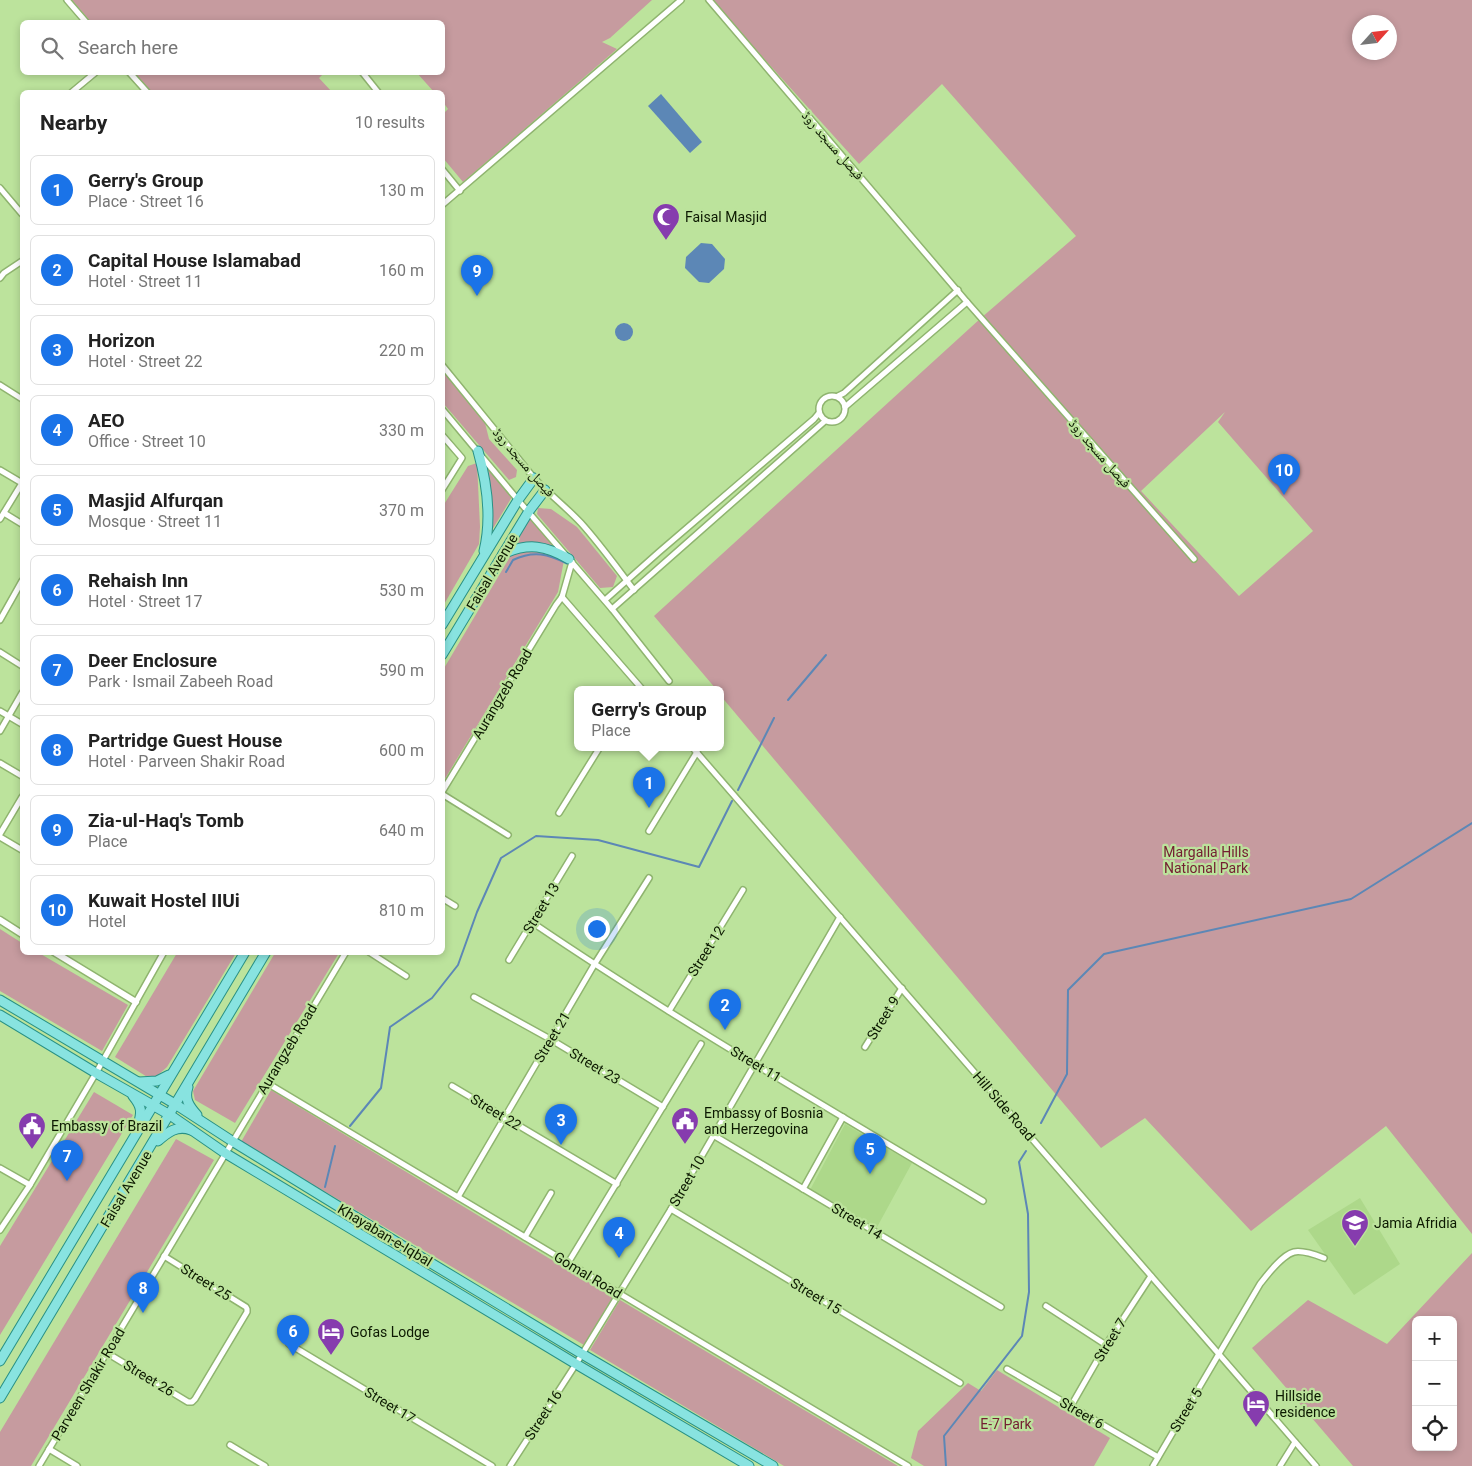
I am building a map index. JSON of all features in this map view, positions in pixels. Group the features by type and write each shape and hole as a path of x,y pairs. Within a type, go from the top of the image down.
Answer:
{"main road":[{"path":"478,451 484,474 488,505 487,539 481,561"},
{"name":"Faisal Avenue","path":"445,620 518,500 534,478"},
{"name":"Faisal Avenue","path":"445,650 529,511 544,490"},
{"path":"503,554 515,548 541,547 552,550 570,561"},
{"name":"Faisal Avenue","path":"0,1361 243,955"},
{"name":"Faisal Avenue","path":"0,1398 264,955"},
{"name":"Khayaban-e-Iqbal","path":"0,1000 175,1104 204,1124 229,1147 576,1364 750,1466"},
{"name":"Khayaban-e-Iqbal","path":"0,1015 96,1073 154,1105 198,1133 229,1147 773,1466"},
{"path":"139,1082 158,1081 173,1071"},
{"path":"190,1080 186,1091 187,1100 204,1124"},
{"path":"131,1092 140,1104 141,1113 133,1140"},
{"path":"148,1151 167,1133 176,1128 186,1128 198,1133"}],"street":[{"path":"67,0 84,20"},
{"path":"445,203 681,0"},
{"name":"فیصل مسجد روڈ","path":"709,0 967,302 1194,559"},
{"path":"74,90 92,75"},
{"path":"132,75 145,90"},
{"path":"364,75 376,90"},
{"path":"445,174 460,191"},
{"path":"0,188 20,212"},
{"path":"0,278 20,262"},
{"path":"838,396 845,407 844,415 834,422 825,421 819,413 819,404 825,397 829,395 838,396 844,393 958,290"},
{"path":"845,407 967,302"},
{"name":"فیصل مسجد روڈ","path":"445,369 544,490 560,502 581,524 634,590"},
{"path":"0,385 20,398"},
{"name":"فیصل مسجد روڈ","path":"445,412 612,609 669,681"},
{"path":"604,600 819,413"},
{"path":"612,609 825,421"},
{"path":"445,438 462,458 445,485"},
{"path":"0,470 20,482"},
{"path":"0,519 20,486"},
{"path":"4,513 20,523"},
{"name":"Aurangzeb Road","path":"445,788 562,597 570,561"},
{"path":"0,620 20,585"},
{"path":"562,597 637,686"},
{"path":"0,652 20,665"},
{"path":"0,731 20,697"},
{"path":"0,711 20,723"},
{"path":"559,813 598,751"},
{"path":"649,831 697,752"},
{"name":"Hill Side Road","path":"697,752 1316,1466"},
{"path":"0,763 20,775"},
{"path":"445,795 508,836"},
{"path":"20,800 0,835 20,849"},
{"name":"Street 13","path":"509,960 572,856"},
{"name":"Street 21","path":"458,1197 594,964 649,878"},
{"name":"Street 12","path":"669,1011 744,890"},
{"path":"445,900 455,906"},
{"name":"Street 10","path":"576,1364 671,1209 840,917"},
{"path":"0,920 20,933"},
{"name":"Street 11","path":"533,923 669,1011 983,1201"},
{"path":"59,955 136,1002"},
{"path":"0,1230 30,1185 162,955"},
{"name":"Aurangzeb Road","path":"229,1147 344,955"},
{"path":"374,955 406,976"},
{"name":"Street 9","path":"865,1047 902,988"},
{"name":"Street 23","path":"474,996 550,1039 662,1107"},
{"path":"568,1263 701,1044"},
{"name":"Gomal Road","path":"267,1083 908,1466"},
{"name":"Street 22","path":"452,1086 617,1184"},
{"path":"803,1189 843,1117"},
{"name":"Street 14","path":"713,1135 1002,1307"},
{"name":"Parveen Shakir Road","path":"39,1466 229,1147"},
{"path":"0,1168 30,1185"},
{"path":"525,1237 551,1193"},
{"name":"Street 15","path":"671,1209 960,1383"},
{"name":"Street 5","path":"1153,1466 1260,1284 1275,1265 1293,1252 1309,1253 1324,1258"},
{"name":"Street 25","path":"164,1256 247,1309 214,1368 192,1402"},
{"name":"Street 7","path":"1071,1406 1106,1345 1151,1276"},
{"path":"1046,1306 1106,1345"},
{"name":"Street 17","path":"289,1344 492,1466"},
{"name":"Street 26","path":"107,1353 188,1402 192,1402"},
{"name":"Street 16","path":"510,1466 576,1364"},
{"name":"Street 6","path":"1007,1369 1158,1457"},
{"path":"1280,1466 1295,1442"},
{"path":"230,1446 265,1466"},
{"path":"49,1449 77,1466"}],"shaded area":[{"path":"845,1124 912,1163 876,1229 810,1190"},
{"name":"Jamia Afridia","path":"1360,1198 1400,1264 1354,1295 1308,1230"}],"green space":[{"path":"72,0 652,0 610,38 602,42 617,49 463,182 445,160 445,112 448,109 445,105 445,90 432,90 419,75 445,75 445,20 89,20"},
{"name":"Margalla Hills National Park","path":"711,0 1472,0 1472,1234 1386,1126 1251,1231 1145,1118 1101,1148 724,700 724,686 713,686 654,616 981,318 1076,236 942,84 859,164","holes":["1225,412 1218,422 1313,531 1239,596 1141,491"]},
{"path":"136,75 322,75 319,78 330,90 149,90"},
{"path":"445,374 485,423 489,439 517,470 516,477 509,480 445,405"},
{"path":"477,463 479,544 445,603 445,503 468,466"},
{"path":"488,468 512,497 489,535 490,502"},
{"path":"538,508 551,509 577,527 617,576 613,587 600,588 537,514"},
{"path":"530,518 555,548 534,542 515,545"},
{"path":"529,550 544,551 564,560 558,592 445,779 445,667 511,555"},
{"path":"0,929 20,942 20,955 42,955 128,1005 102,1051 0,991"},
{"path":"176,955 235,955 167,1067 158,1075 149,1078 115,1057"},
{"path":"274,955 338,955 235,1123 195,1100 193,1091"},
{"path":"271,1090 613,1297 584,1345 241,1142"},
{"path":"94,1092 133,1115 0,1335 0,1246"},
{"path":"176,1139 214,1160 31,1466 0,1466 0,1432"},
{"path":"1472,1253 1472,1466 1353,1466 1252,1348 1308,1300 1387,1344 1412,1317 1412,1451 1457,1451 1457,1316 1413,1316"},
{"path":"620,1300 898,1466 784,1466 590,1350"},
{"name":"E-7 Park","path":"997,1370 1110,1438 1094,1466 924,1466 911,1458 918,1431 968,1383 981,1391"}],"water":[{"path":"661,94 702,142 690,153 648,106"},
{"path":"701,243 712,244 725,259 724,269 709,283 699,282 685,268 686,257"},
{"path":"624,323 630,326 633,332 630,338 624,341 618,338 615,332 618,326"}],"waterway":[{"path":"506,572 513,560 534,554 541,554 568,564"},
{"path":"788,700 826,655"},
{"path":"738,790 774,718"},
{"path":"350,1126 381,1088 390,1027 432,998 458,965 477,912 501,858 536,836 598,840 699,867 732,801"},
{"path":"1041,1123 1067,1074 1068,990 1104,954 1351,899 1472,823"},
{"path":"325,1187 335,1146"},
{"path":"946,1466 944,1436 1022,1336 1029,1292 1028,1214 1019,1162 1026,1151"}],"place":[{"name":"Faisal Masjid","path":"666,241"},
{"name":"Zia-ul-Haq's Tomb","path":"477,296"},
{"name":"Kuwait Hostel IIUi","path":"1284,495"},
{"name":"Gerry's Group","path":"649,808"},
{"name":"Capital House Islamabad","path":"725,1030"},
{"name":"Horizon","path":"561,1145"},
{"name":"Embassy of Bosnia and Herzegovina","path":"685,1145"},
{"name":"Embassy of Brazil","path":"32,1150"},
{"name":"Masjid Alfurqan","path":"870,1174"},
{"name":"Deer Enclosure","path":"67,1181"},
{"name":"Jamia Afridia","path":"1355,1247"},
{"name":"AEO","path":"619,1258"},
{"name":"Partridge Guest House","path":"143,1313"},
{"name":"Rehaish Inn","path":"293,1356"},
{"name":"Gofas Lodge","path":"331,1356"},
{"name":"Hillside residence","path":"1256,1428"}]}
